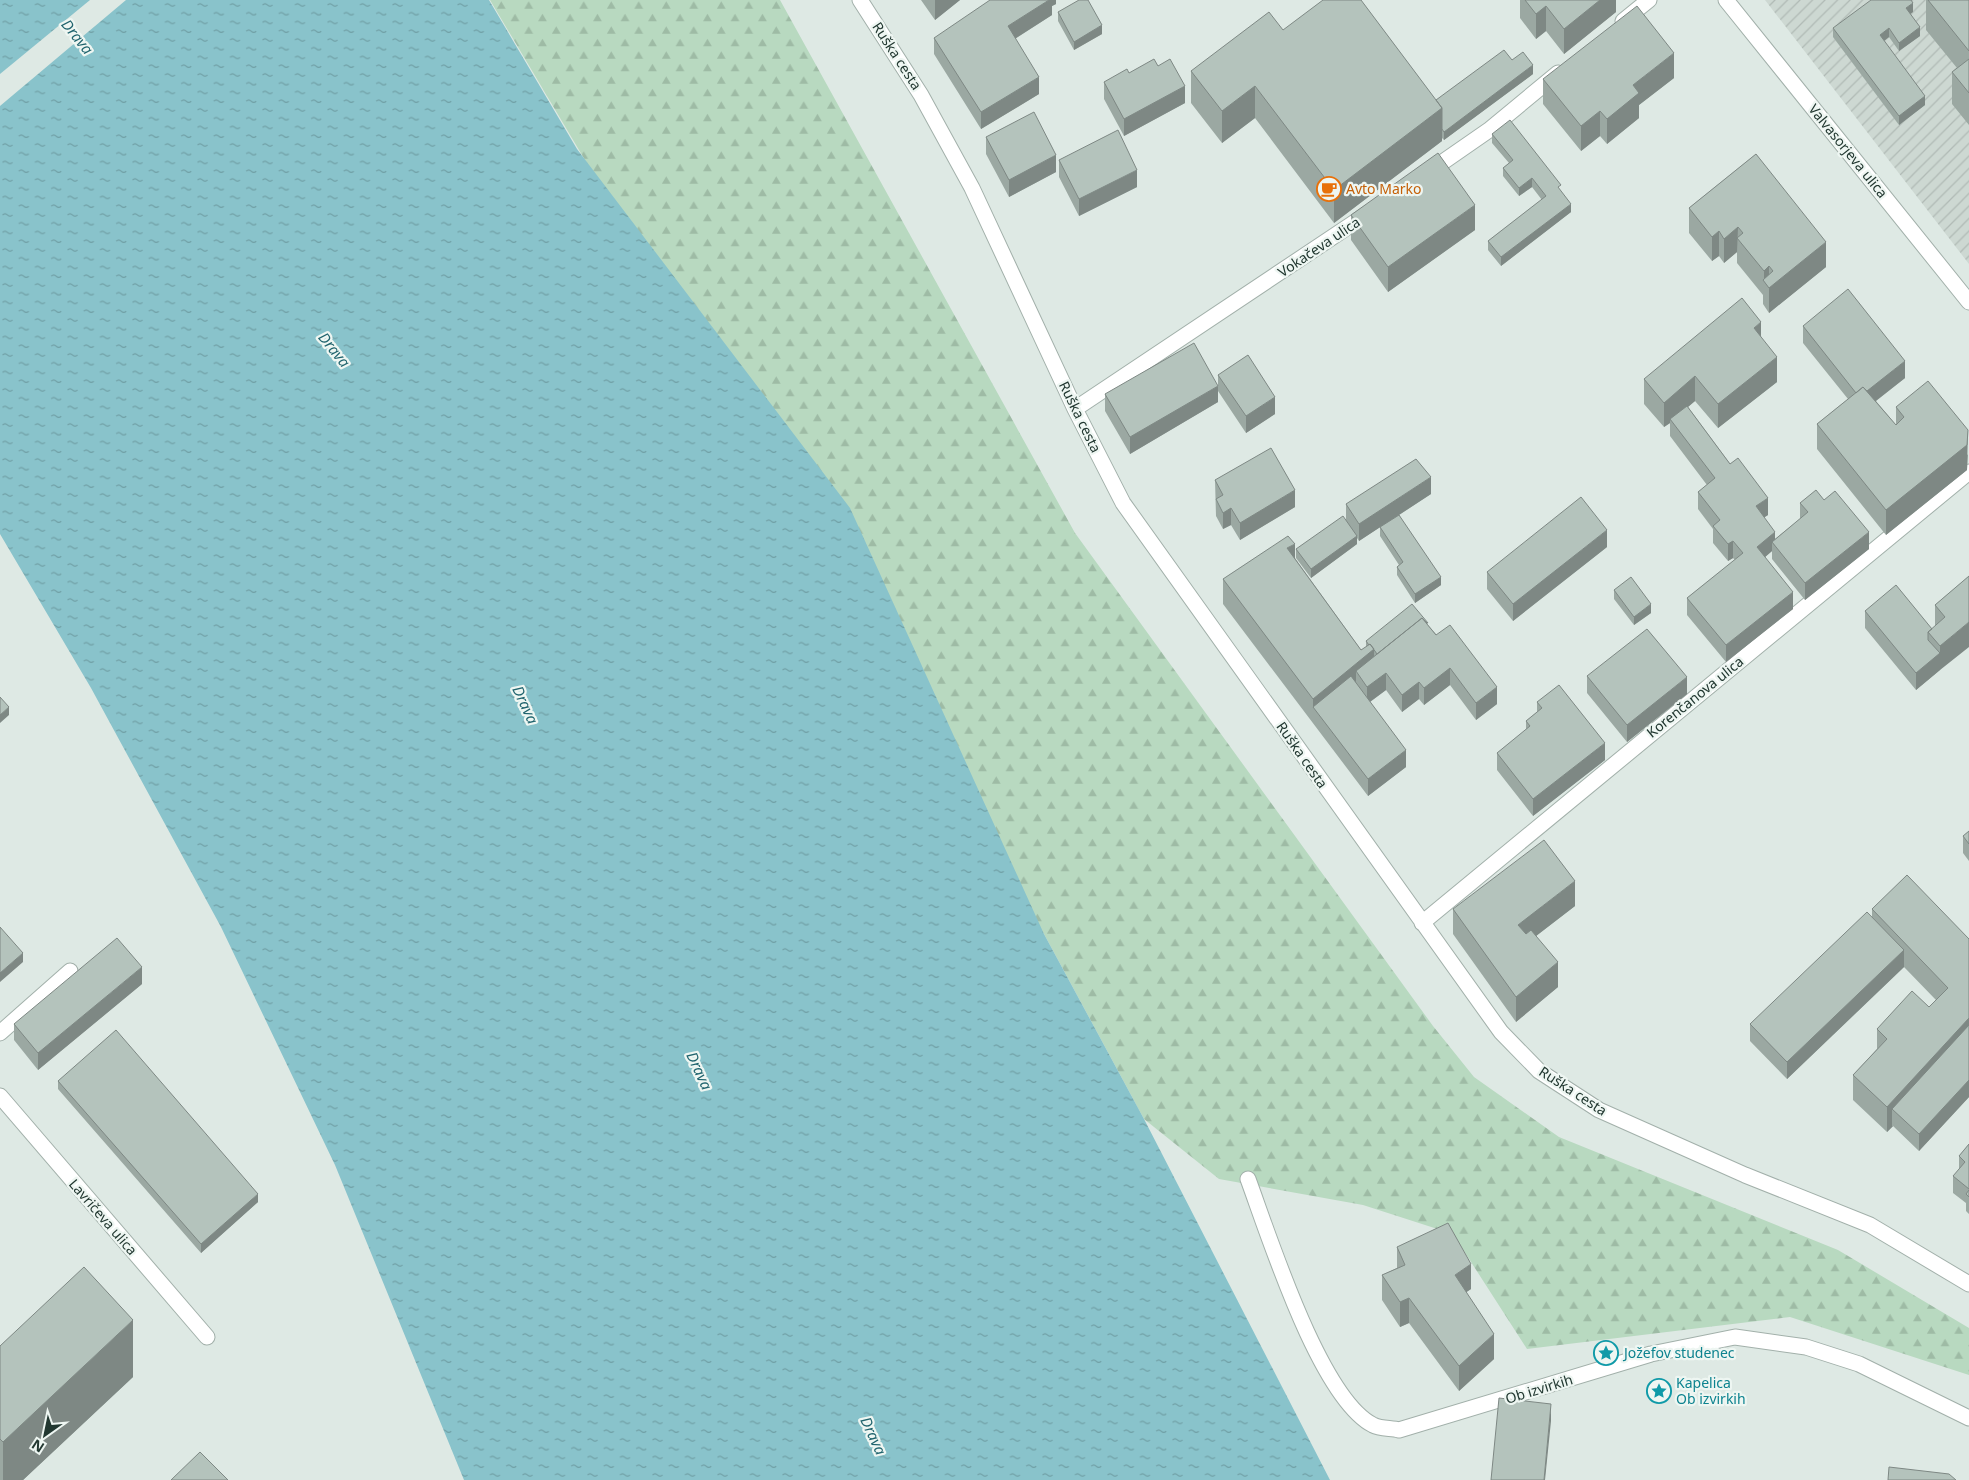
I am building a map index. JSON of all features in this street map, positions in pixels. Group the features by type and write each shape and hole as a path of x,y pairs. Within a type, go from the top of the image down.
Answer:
{"street":[{"name":"Ruška cesta","path":"860,0 921,95 972,188 1075,409 1123,502 1501,1032 1539,1071 1599,1110 1660,1139 1870,1225 1969,1284"},
{"path":"1611,31 1648,0"},
{"name":"Valvasorjeva ulica","path":"1726,0 1969,302"},
{"path":"1416,181 1489,130 1573,62"},
{"name":"Vokačeva ulica","path":"1075,409 1295,264 1383,203"},
{"name":"Korenčanova ulica","path":"1422,923 1969,472"},
{"path":"0,1033 70,970"},
{"name":"Lavričeva ulica","path":"0,1096 207,1337"},
{"name":"Ob izvirkih","path":"1248,1179 1288,1285 1318,1357 1347,1403 1373,1425 1399,1430 1651,1354 1735,1337 1806,1347 1859,1364 1969,1418"}],"shaded area":[{"path":"1765,0 1969,0 1969,264"}],"green space":[{"path":"490,0 780,0 1075,533 1433,1026 1474,1077 1559,1137 1838,1250 1969,1328 1969,1375 1790,1317 1527,1349 1453,1234 1363,1205 1219,1179 1144,1119 1044,934"}],"water":[{"name":"Drava","path":"0,0 489,0 577,149 850,508 1044,934 1144,1119 1330,1480 464,1480 335,1165 221,927 91,688 0,534"}],"pier":[{"path":"90,0 126,0 0,106 0,74"}],"building":[{"path":"990,0 1049,0 1008,26 1039,77 981,112 934,38"},
{"path":"1079,0 1088,0 1102,25 1074,42 1058,12"},
{"name":"Avto Marko","path":"1323,0 1361,0 1442,108 1334,190 1255,86 1222,111 1191,71 1269,12 1283,30"},
{"path":"1525,0 1600,0 1564,29 1546,6 1536,14"},
{"path":"1871,0 1911,0 1913,3 1906,8 1920,27 1899,43 1889,28 1880,35 1925,96 1899,116 1833,28"},
{"path":"1928,0 1969,0 1969,51"},
{"path":"1637,6 1674,53 1633,85 1639,93 1607,119 1600,111 1581,126 1543,79"},
{"path":"1504,50 1512,60 1523,52 1533,65 1444,132 1442,129 1442,108 1436,100"},
{"path":"1154,59 1158,66 1170,59 1185,86 1124,119 1104,82 1127,69 1129,73"},
{"path":"1969,59 1969,93 1952,72"},
{"path":"1034,112 1056,155 1009,180 986,137"},
{"path":"1510,120 1561,185 1558,187 1571,204 1501,257 1488,241 1546,196 1532,178 1519,188 1503,168 1513,160 1492,134"},
{"path":"1118,130 1137,170 1079,199 1059,160"},
{"path":"1438,153 1475,205 1388,267 1351,215"},
{"path":"1756,154 1826,242 1769,288 1763,280 1773,271 1769,266 1764,271 1737,238 1743,233 1738,227 1724,239 1719,231 1712,237 1689,208"},
{"path":"1848,289 1905,361 1867,391 1863,387 1856,393 1803,326"},
{"path":"1742,298 1761,322 1754,328 1777,357 1718,404 1695,376 1664,403 1644,379"},
{"path":"1194,343 1218,386 1130,437 1105,394"},
{"path":"1248,355 1275,397 1246,416 1218,375"},
{"path":"1928,381 1968,430 1967,445 1886,510 1817,424 1863,387 1896,425 1904,417 1896,407"},
{"path":"1687,406 1730,464 1738,458 1768,498 1756,506 1775,532 1757,547 1793,592 1726,645 1687,598 1743,553 1733,541 1728,544 1713,526 1720,520 1698,492 1715,478 1670,419"},
{"path":"1271,448 1295,490 1240,523 1231,508 1223,513 1216,499 1223,495 1215,480"},
{"path":"1416,459 1431,477 1359,524 1346,504"},
{"path":"1816,490 1824,500 1835,491 1869,532 1805,583 1772,542 1808,512 1800,503"},
{"path":"1581,497 1607,530 1513,604 1487,572"},
{"path":"1399,515 1441,577 1415,594 1397,567 1403,562 1380,527"},
{"path":"1343,516 1357,536 1311,569 1296,549"},
{"path":"1288,536 1295,544 1287,548 1361,650 1370,644 1374,649 1313,699 1223,579"},
{"path":"1969,576 1969,622 1940,646 1928,632 1945,617 1935,605"},
{"path":"1631,577 1651,604 1634,617 1614,590"},
{"path":"1896,585 1932,629 1928,632 1928,640 1940,653 1916,673 1865,611"},
{"path":"1412,604 1428,623 1422,618 1377,654 1366,641"},
{"path":"1422,618 1436,635 1450,625 1497,687 1476,703 1450,668 1424,688 1419,682 1402,695 1386,673 1367,687 1356,671"},
{"path":"1647,629 1687,677 1627,725 1587,676"},
{"path":"1351,676 1406,750 1368,779 1313,707"},
{"path":"1559,685 1605,743 1533,799 1497,753 1530,726 1526,721 1542,708 1537,702"},
{"path":"0,697 9,707 0,715"},
{"path":"1969,831 1969,844 1963,836"},
{"path":"1544,840 1575,881 1518,925 1526,934 1531,930 1558,962 1516,997 1453,909"},
{"path":"1907,875 1969,939 1969,1018 1887,1107 1853,1075 1887,1039 1877,1029 1912,991 1929,1007 1948,988 1872,909"},
{"path":"1867,912 1904,950 1787,1062 1750,1024"},
{"path":"0,927 23,953 0,973"},
{"path":"117,938 142,967 38,1053 14,1024"},
{"path":"1969,1025 1969,1080 1919,1134 1892,1109"},
{"path":"116,1030 258,1194 201,1244 58,1081"},
{"path":"1969,1144 1969,1189 1953,1176 1965,1162 1959,1156"},
{"path":"1448,1223 1471,1264 1455,1275 1494,1334 1459,1366 1409,1298 1400,1302 1382,1275 1405,1265 1397,1247"},
{"path":"84,1267 133,1320 3,1442 0,1439 0,1346"},
{"path":"1499,1398 1551,1404 1544,1480 1491,1480"},
{"path":"200,1452 228,1480 171,1480"},
{"path":"1889,1467 1949,1474 1956,1480 1888,1480"}],"place":[{"name":"Avto Marko","path":"1329,189"},
{"name":"Jožefov studenec","path":"1606,1353"},
{"name":"Kapelica Ob izvirkih","path":"1659,1391"}]}
